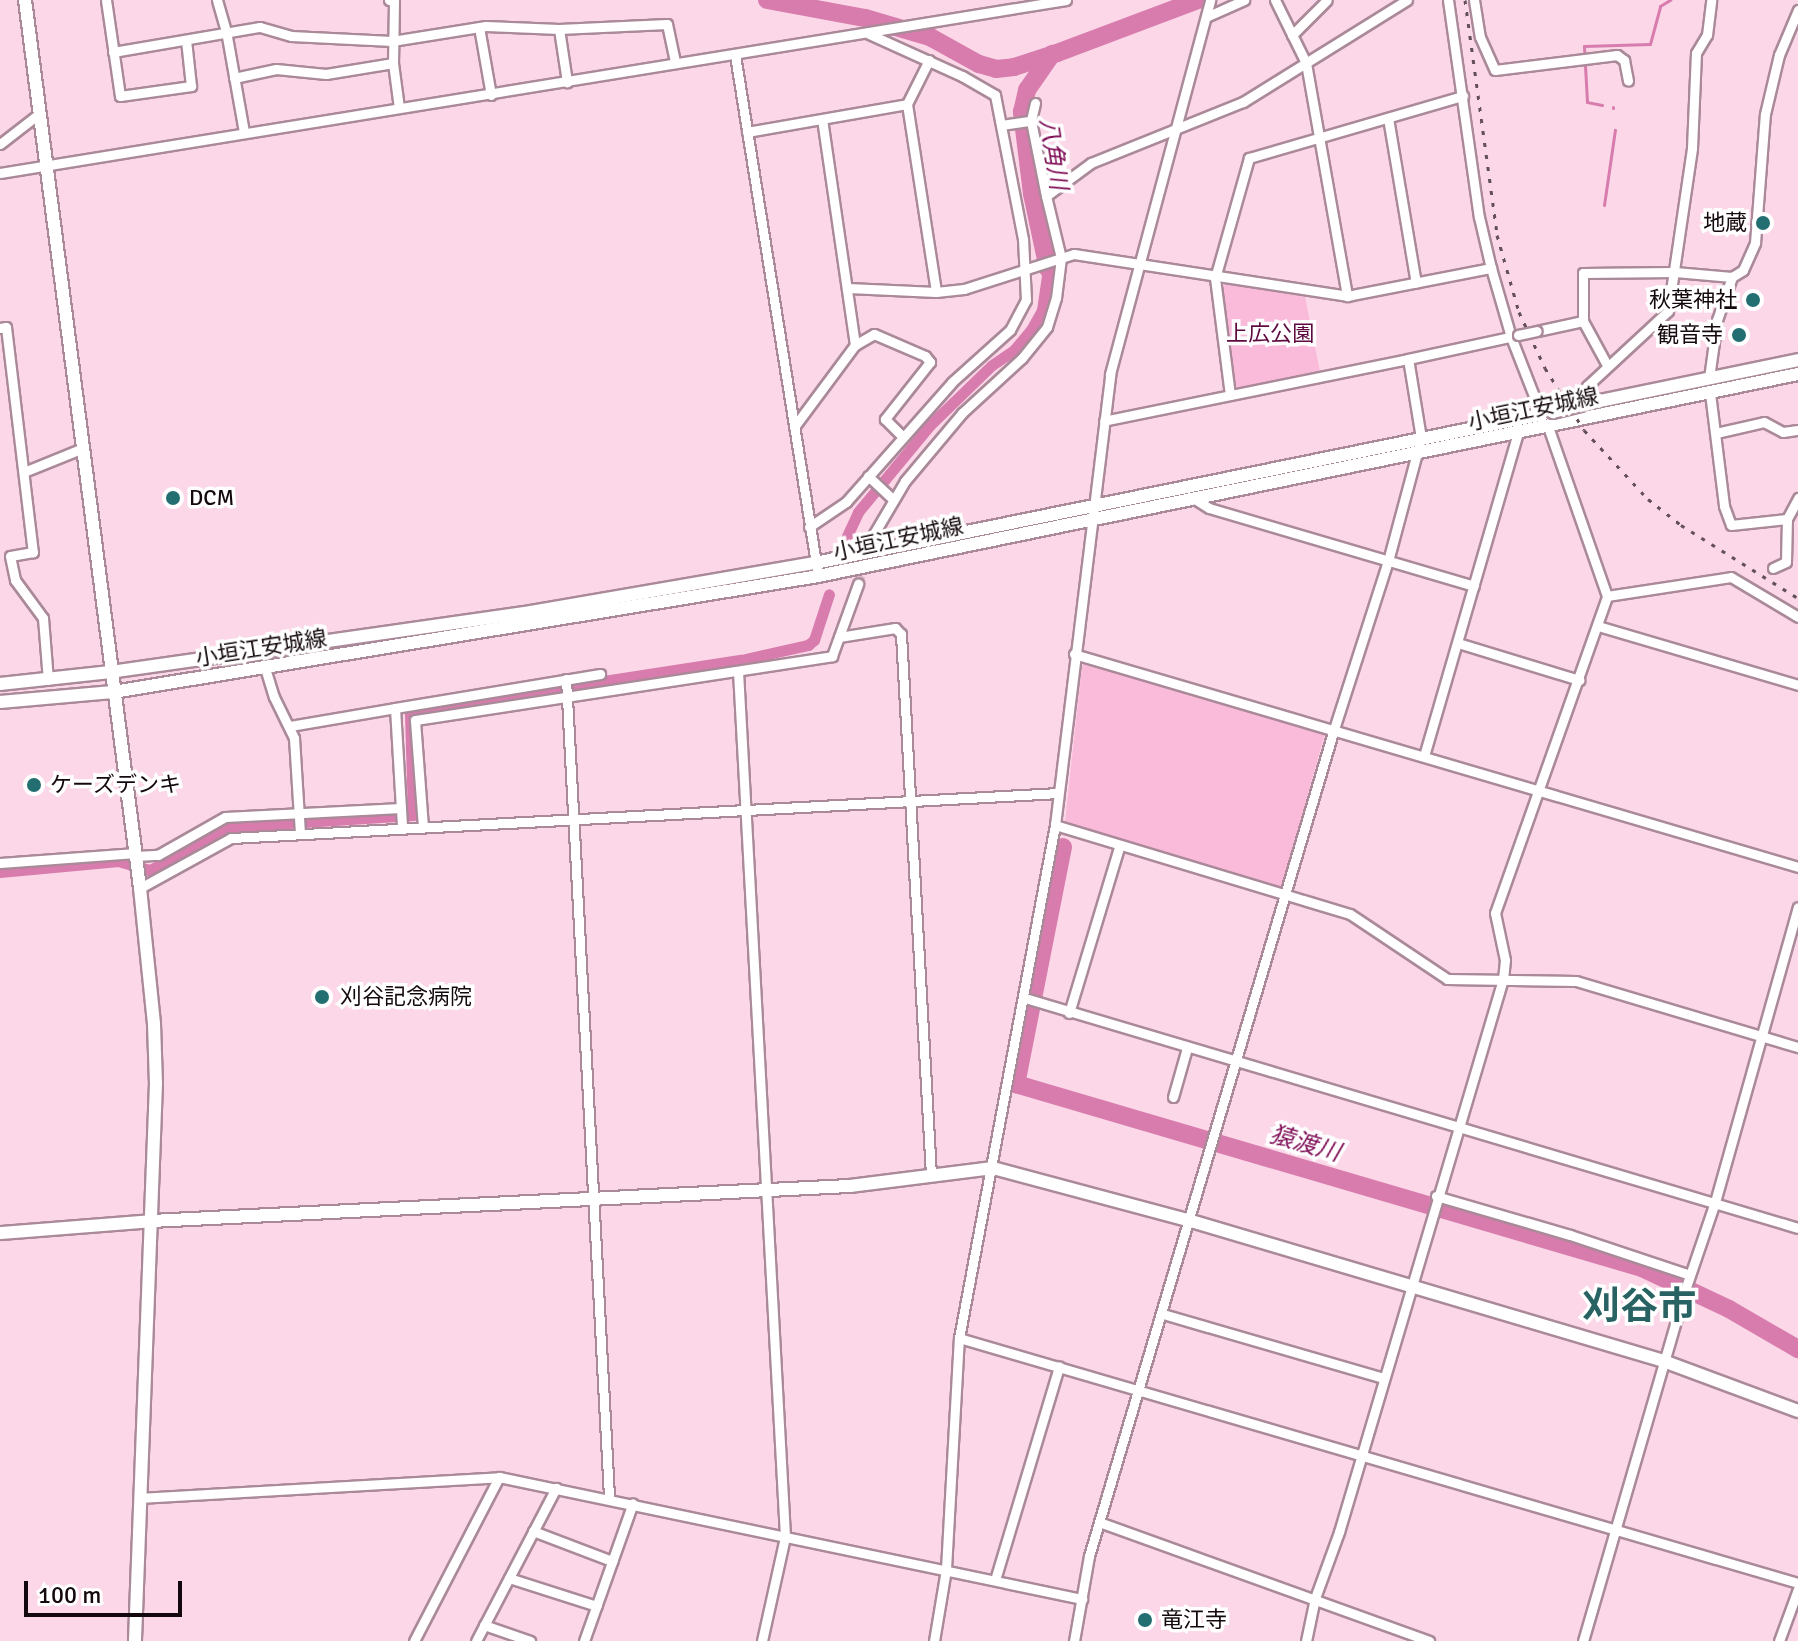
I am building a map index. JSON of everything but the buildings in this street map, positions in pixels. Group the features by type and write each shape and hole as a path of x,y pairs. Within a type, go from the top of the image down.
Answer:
{"main road":[{"path":"25,0 140,888 156,1083 135,1641"},
{"name":"小垣江安城線","path":"0,702 113,692 818,576 1421,438 1798,360"},
{"name":"小垣江安城線","path":"0,684 110,672 531,612 1095,512 1193,498 1798,374"},
{"path":"0,1233 151,1221 850,1186 993,1168 1191,1221 1666,1362 1798,1411"}],"street":[{"path":"106,0 120,96 191,86 186,40"},
{"path":"217,0 226,31 244,132"},
{"path":"389,0 394,1 393,63 399,108"},
{"path":"987,0 988,13"},
{"path":"0,173 1066,0"},
{"path":"934,1641 946,1569 959,1338 1030,1000 1118,331 1210,0"},
{"path":"1206,17 1244,0"},
{"path":"1275,0 1306,63 1347,296"},
{"path":"1292,35 1327,0"},
{"path":"1046,196 1091,163 1243,102 1407,0"},
{"path":"1448,0 1479,217 1491,268 1514,336 1547,413"},
{"path":"1582,405 1587,386 1668,311 1695,125 1696,53 1707,35 1711,0"},
{"path":"1475,2 1480,37 1495,70 1617,55 1624,60 1628,81"},
{"path":"1607,365 1583,321 1583,273 1675,272 1732,277 1743,270 1755,243 1765,114 1779,55 1798,10"},
{"path":"113,52 260,27 291,36 392,41 479,27 559,29 667,24 675,63"},
{"path":"479,27 491,95"},
{"path":"559,29 567,82"},
{"path":"809,527 846,502 952,382 1010,330 1026,300 1030,267 995,95 929,60 868,33"},
{"path":"735,55 818,576"},
{"path":"929,60 907,104 936,292"},
{"path":"234,78 276,69 326,74 393,63"},
{"path":"1230,395 1215,278 1249,158 1463,96"},
{"path":"872,537 889,512 890,496 962,413 1022,358 1047,327 1056,298 1060,258 1031,121 1035,103"},
{"path":"747,132 907,104"},
{"path":"0,144 40,113"},
{"path":"1388,118 1416,283"},
{"path":"822,120 855,345"},
{"path":"1001,125 1031,121"},
{"path":"848,288 936,292 964,289 1074,254 1347,296 1491,268"},
{"path":"1709,378 1717,320 1732,277"},
{"path":"1104,421 1583,321"},
{"path":"0,328 6,327 33,552 10,556 15,580 43,618 48,680"},
{"path":"794,427 855,345 874,334 925,356 930,362 885,419 902,436"},
{"path":"1074,1641 1089,1556 1141,1391 1334,729 1419,452 1421,438 1408,359"},
{"path":"1710,393 1724,506 1731,525 1787,519"},
{"path":"1716,433 1764,422 1783,432 1798,430"},
{"path":"1306,1641 1315,1598 1503,979 1505,960 1495,913 1607,596 1548,427"},
{"path":"1424,756 1518,433"},
{"path":"24,472 83,448"},
{"path":"870,478 890,496"},
{"path":"1193,498 1209,508 1474,586"},
{"path":"1773,568 1786,562 1787,519 1798,498"},
{"path":"1607,596 1731,577 1798,617"},
{"path":"423,827 415,720 832,656 858,584"},
{"path":"1598,626 1798,685"},
{"path":"839,637 895,628 901,634 931,1175"},
{"path":"1458,643 1579,680"},
{"path":"1074,654 1798,867"},
{"path":"265,668 274,697 294,738 300,833"},
{"path":"738,671 785,1537 762,1641"},
{"path":"290,726 600,674"},
{"path":"566,679 609,1498"},
{"path":"395,708 402,827"},
{"path":"140,888 231,838 573,816 1058,793"},
{"path":"0,863 158,855 225,817 401,809"},
{"path":"1055,825 1119,847 1350,914 1447,979 1576,981 1798,1047"},
{"path":"1069,1013 1119,847"},
{"path":"1583,1641 1683,1296 1715,1202 1798,907"},
{"path":"1030,1000 1798,1228"},
{"path":"1173,1097 1187,1048"},
{"path":"1436,1196 1570,1235 1690,1276"},
{"path":"1163,1314 1384,1378"},
{"path":"959,1338 1798,1583"},
{"path":"995,1580 1059,1366"},
{"path":"414,1641 499,1477"},
{"path":"139,1498 499,1477 1082,1599"},
{"path":"476,1641 556,1488"},
{"path":"584,1641 633,1503"},
{"path":"1099,1522 1429,1641"},
{"path":"533,1531 612,1561"},
{"path":"509,1578 597,1606"},
{"path":"1779,1641 1798,1589"},
{"path":"484,1625 530,1641"}],"green space":[{"name":"上広公園","path":"1226,284 1305,297 1320,372 1239,388 1235,385 1221,289"},
{"path":"1086,663 1325,733 1282,886 1278,889 1069,826 1065,822 1082,666"}],"waterway":[{"path":"767,0 865,18 930,37 979,64 996,69 1014,67 1057,53 1198,0"},
{"path":"1602,105 1587,102 1584,46 1650,44 1660,6 1670,0"},
{"name":"八角川","path":"1048,269 1032,194 1022,112 1027,90 1052,54"},
{"path":"1604,205 1615,130"},
{"path":"847,536 858,512 930,425 992,365 1014,350 1031,330 1042,310 1048,269"},
{"path":"0,872 118,861 150,870 228,827 413,815 410,711 741,660 808,645 814,640 829,594"},
{"name":"猿渡川","path":"1063,847 1016,1084 1642,1268 1729,1309 1798,1349"}],"tunnel":[{"path":"858,584 872,537"}],"railway":[{"path":"1465,0 1497,235 1519,312 1545,368 1584,430 1648,499 1681,525 1798,598"}],"place":[{"name":"地蔵","path":"1763,223"},
{"name":"秋葉神社","path":"1753,300"},
{"name":"観音寺","path":"1739,335"},
{"name":"DCM","path":"173,498"},
{"name":"ケーズデンキ","path":"34,785"},
{"name":"刈谷記念病院","path":"322,997"},
{"name":"竜江寺","path":"1145,1620"}],"district":[{"name":"刈谷市","path":"1639,1307"}]}
